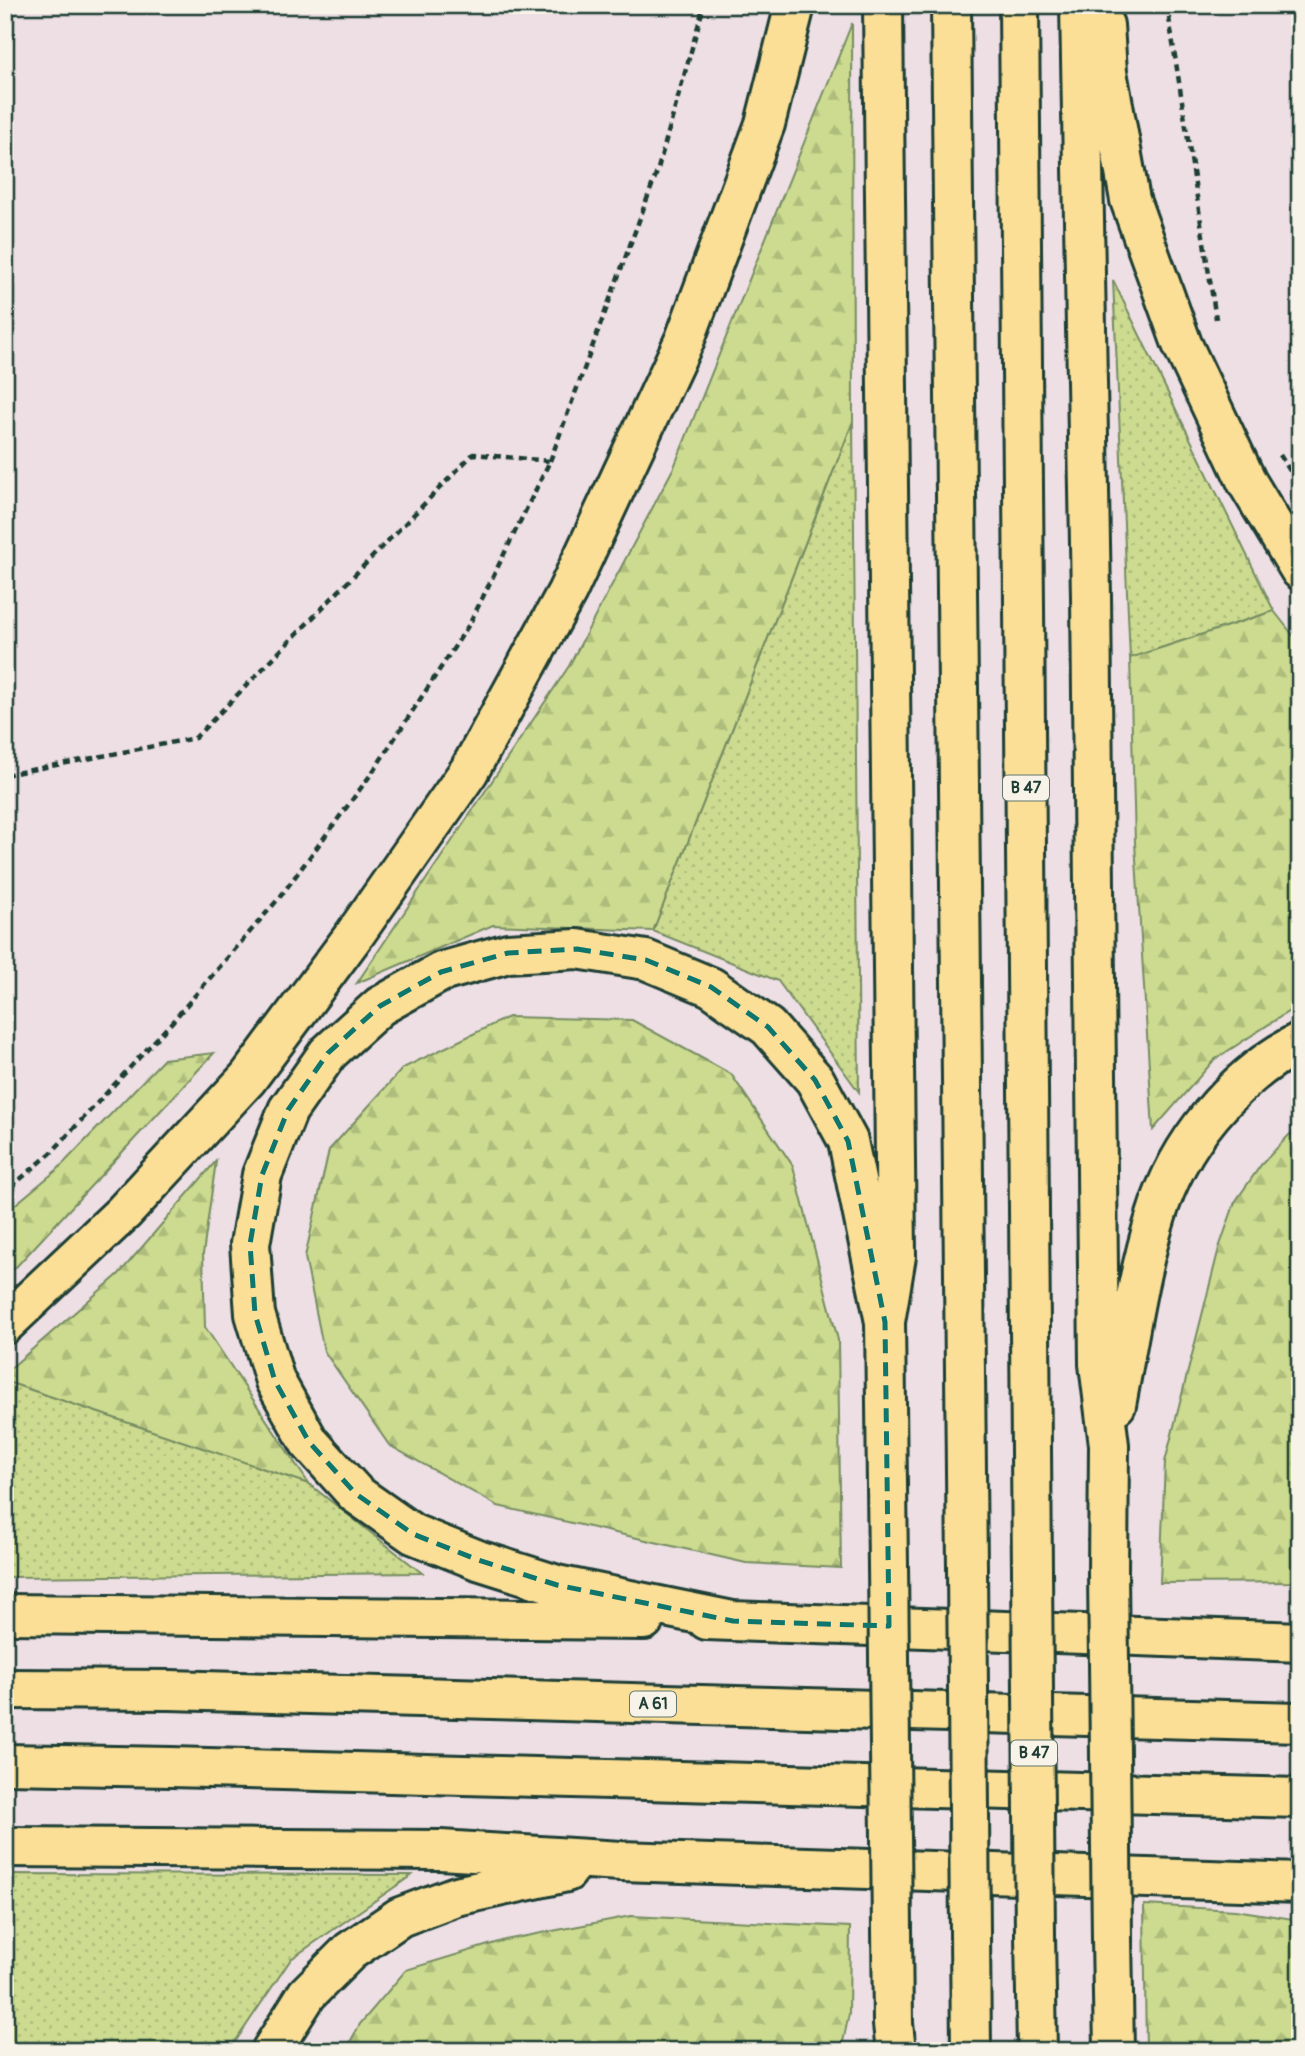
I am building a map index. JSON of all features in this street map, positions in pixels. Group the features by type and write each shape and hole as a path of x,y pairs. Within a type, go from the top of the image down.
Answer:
{"highway":[{"path":"5,1324 124,1212 248,1078 355,934 469,771 567,592 685,339 765,124 795,5"},
{"path":"883,5 895,1242 885,1322 892,2042"},
{"path":"951,5 971,2051"},
{"name":"B 47","path":"1019,5 1037,2051"},
{"path":"1080,5 1091,597 1099,1364 1109,1445 1114,2051"},
{"path":"1102,5 1108,72 1130,200 1182,344 1247,482 1300,570"},
{"path":"733,1620 557,1585 478,1560 413,1534 356,1494 309,1442 275,1381 255,1314 250,1244 262,1175 288,1110 328,1053 380,1006 441,972 508,953 522,952 577,949 646,960 711,987 768,1027 814,1080 848,1141 885,1322"},
{"path":"1109,1445 1143,1265 1156,1214 1177,1166 1205,1122 1240,1084 1282,1052 1300,1042"},
{"path":"5,1614 733,1620 1300,1642"},
{"name":"A 61","path":"5,1689 184,1691 1300,1722"},
{"path":"5,1764 1300,1798"},
{"path":"5,1847 440,1850 621,1861 1300,1883"},
{"path":"271,2051 307,1994 350,1951 400,1917 456,1896 621,1861"}],"path":[{"path":"5,1192 51,1153 79,1123 172,1022 280,897 372,773 470,623 550,461 657,172 704,5"},
{"path":"1167,5 1217,323"},
{"path":"1279,453 1300,487"},
{"path":"5,775 195,738 473,454 550,461"}],"highlighted area":[{"path":"577,949 646,960 711,987 768,1027 815,1080 848,1141 885,1322 889,1626 733,1621 557,1585 478,1560 413,1534 356,1494 309,1442 275,1381 255,1314 250,1244 262,1175 288,1110 328,1053 380,1006 441,972 508,953"}],"green space":[{"path":"852,23 853,421 653,931 493,925 357,983 569,666 674,467"},
{"path":"1113,280 1274,611 1130,658"},
{"path":"853,421 859,1092 778,981 653,931"},
{"path":"1274,611 1300,644 1300,1004 1214,1060 1153,1130 1135,843 1130,658"},
{"path":"508,1017 632,1020 731,1074 793,1166 838,1340 841,1568 746,1563 498,1506 389,1445 324,1351 305,1257 329,1150 403,1068"},
{"path":"214,1053 5,1276 5,1213 58,1169 164,1059"},
{"path":"1300,1129 1300,1582 1160,1583 1165,1462 1219,1248 1235,1202 1261,1165 1289,1135"},
{"path":"216,1161 203,1254 205,1327 309,1484 5,1381 5,1373 119,1274"},
{"path":"5,1381 309,1484 422,1573 5,1577"},
{"path":"5,1874 412,1875 291,1959 229,2051 5,2051"},
{"path":"1144,1905 1235,1910 1300,1920 1300,2051 1146,2051"},
{"path":"631,1916 850,1927 849,2014 841,2051 345,2051 360,2024 406,1970 505,1940"}]}
